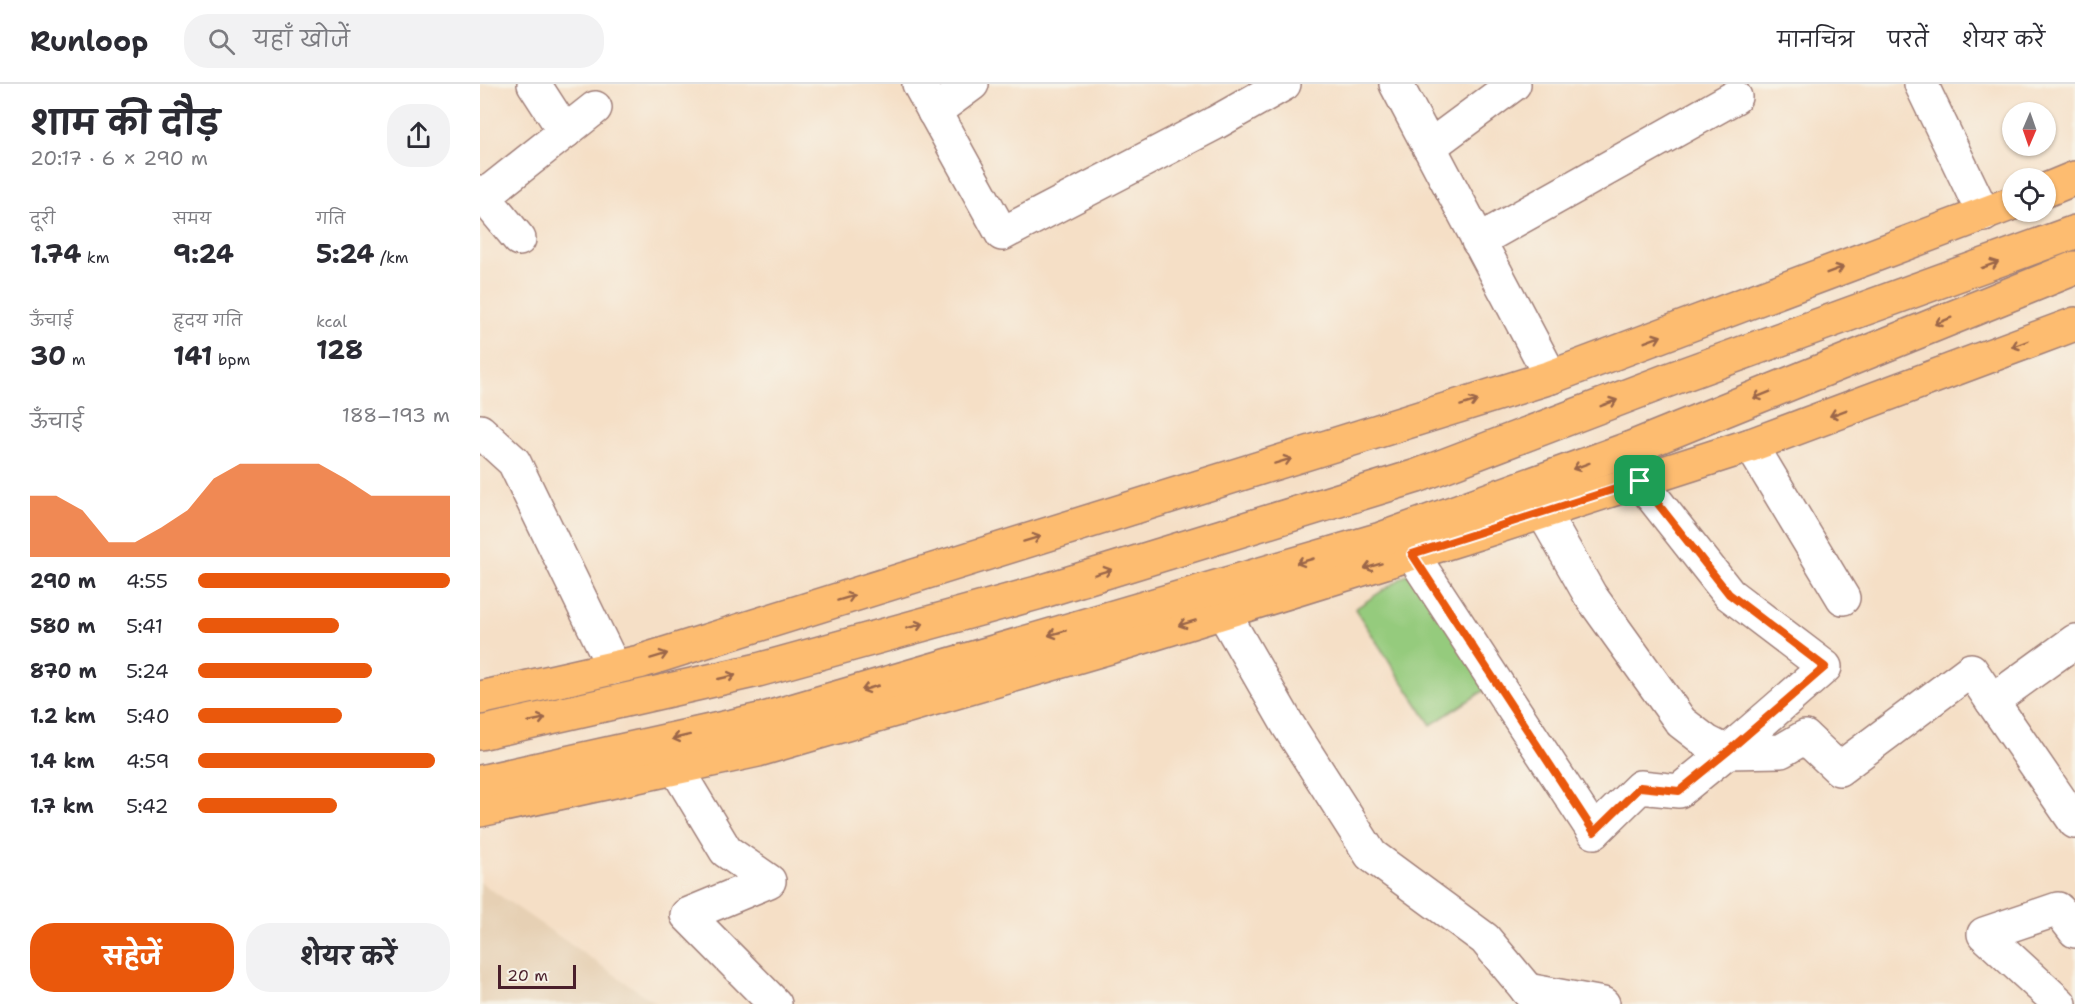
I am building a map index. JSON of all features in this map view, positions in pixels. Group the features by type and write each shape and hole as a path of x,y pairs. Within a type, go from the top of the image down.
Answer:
{"main road":[{"path":"2056,186 2075,178"},
{"path":"480,698 639,662 1551,377 1998,209"},
{"path":"480,733 758,670 1037,593 1417,476 1671,379 2075,232"},
{"path":"480,782 764,718 1381,539 1631,448 2075,268"},
{"path":"480,810 758,750 1223,612 1751,445 2075,324"}],"street":[{"path":"534,84 565,132"},
{"path":"972,84 926,98 1002,234 1215,123 1284,84"},
{"path":"1396,84 1551,377"},
{"path":"1429,147 1514,84"},
{"path":"1921,84 1998,209"},
{"path":"1478,241 1735,98"},
{"path":"519,239 482,194 596,108"},
{"path":"480,431 514,462 614,668"},
{"path":"1751,445 1843,598"},
{"path":"1412,554 1594,832 1640,787 1679,791 1825,667 1729,594 1640,481"},
{"path":"1543,512 1590,595 1682,722 1707,742 1727,752 1781,751 1805,737 1839,769 1971,670 2075,822"},
{"path":"1223,612 1288,725 1371,855 1485,939 1533,997 1603,1004"},
{"path":"1992,701 2075,641"},
{"path":"675,768 726,851 769,881 687,915 775,1004"},
{"path":"2060,1004 1984,934 2058,909 2075,931"}],"shaded area":[{"path":"480,882 657,1004 480,1004"}],"green space":[{"path":"1412,571 1488,688 1431,725 1355,609"}],"route":[{"path":"1640,481 1729,594 1825,667 1679,791 1640,787 1594,832 1412,554 1640,481"}]}
